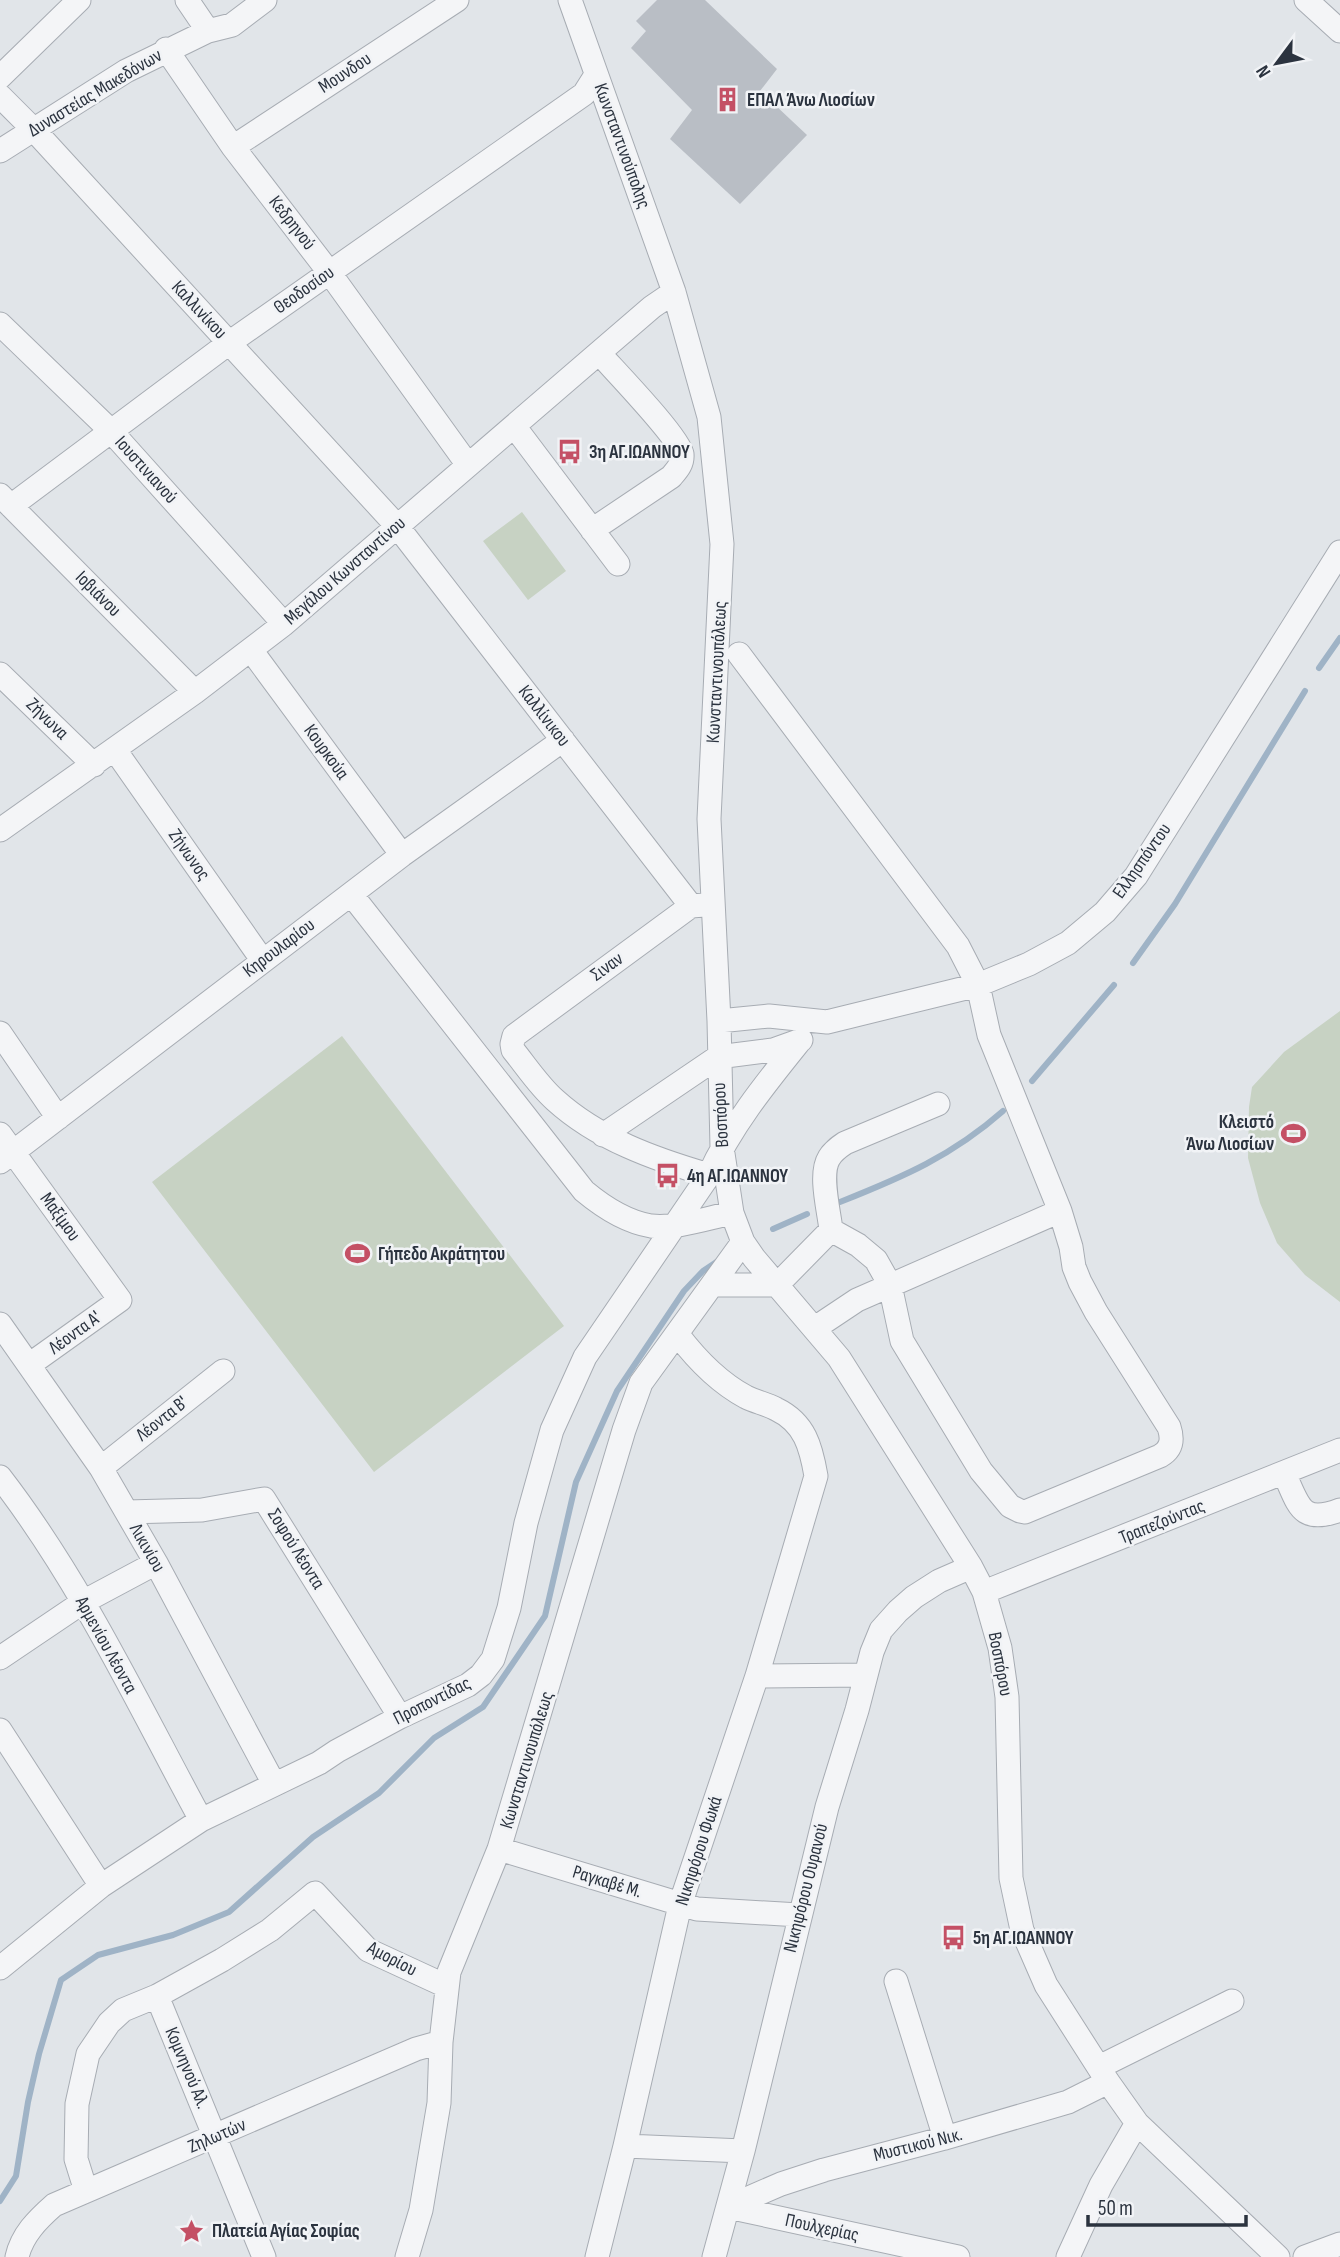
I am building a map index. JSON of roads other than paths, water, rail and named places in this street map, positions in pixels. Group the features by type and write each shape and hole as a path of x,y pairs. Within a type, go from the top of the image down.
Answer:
{"street":[{"path":"0,77 79,0"},
{"path":"187,0 208,31"},
{"name":"Δυναστείας Μακεδόνων","path":"0,151 126,71 166,49 208,31 232,25 265,0"},
{"name":"Μουνδου","path":"233,147 457,0"},
{"name":"Κωνσταντινούπολης","path":"570,0 674,292"},
{"path":"1306,0 1340,31"},
{"name":"Κεδρηνού","path":"166,49 233,147 329,272 468,465"},
{"name":"Θεοδοσίου","path":"5,500 110,430 329,272 584,94 596,75"},
{"name":"Καλλινίκου","path":"0,96 397,526"},
{"name":"Μεγάλου Κωνσταντίνου","path":"0,830 195,692 284,624 652,307 674,292"},
{"name":"Κωνσταντινουπόλεως","path":"674,292 709,417 722,544 709,819 701,905 719,1021 718,1057"},
{"name":"Ιουστινιανού","path":"0,324 110,430 284,624"},
{"path":"593,530 657,489 679,468 682,456 673,436 599,353"},
{"path":"514,426 618,564"},
{"name":"Ιοβιάνου","path":"5,500 195,692"},
{"name":"Καλλίνικου","path":"397,526 563,740 701,905"},
{"name":"Ελλησπόντου","path":"719,1021 768,1016 827,1022 978,985 1029,964 1068,943 1105,912 1136,876 1340,552"},
{"name":"Κουρκούα","path":"251,650 402,855"},
{"path":"740,654 958,946 978,985 989,1035 1059,1211 1080,1282 1096,1312 1169,1426 1172,1441 1166,1453 1031,1510 1014,1509 981,1471 902,1341 890,1285 876,1261 858,1245 831,1230"},
{"name":"Ζήνωνα","path":"0,674 94,765"},
{"name":"Κηρουλαρίου","path":"5,1150 58,1118 402,855 563,740"},
{"name":"Ζήνωνος","path":"115,750 263,961"},
{"path":"351,894 584,1191 599,1203 652,1226 732,1213"},
{"name":"Σιναν","path":"603,1135 553,1098 513,1050 514,1036 701,905"},
{"name":"Ελλησπόντου","path":"718,1057 773,1049 799,1042 827,1022"},
{"path":"0,1033 58,1118"},
{"name":"Προποντίδας","path":"0,1969 101,1886 201,1820 319,1763 400,1717 468,1685 481,1675 493,1660 509,1608 526,1523 552,1430 585,1357 709,1175 722,1147 799,1042"},
{"path":"603,1135 718,1057"},
{"name":"Βοσπόρου","path":"718,1057 722,1147 732,1213 743,1242 839,1357 984,1592 1000,1648 1007,1697 1010,1878 1022,1930 1046,1985 1103,2075 1138,2123 1278,2257"},
{"path":"831,1230 825,1170 827,1160 835,1150 845,1143 938,1104"},
{"path":"603,1135 649,1156 709,1175"},
{"name":"Μαξίμου","path":"5,1150 120,1300"},
{"path":"815,1328 857,1300 1059,1211"},
{"path":"712,1285 777,1285 831,1230"},
{"path":"712,1285 743,1242"},
{"name":"Κωνσταντινουπόλεως","path":"407,2257 421,2210 439,2103 446,1986 455,1953 499,1849 624,1430 641,1383 712,1285"},
{"name":"Λέοντα Α'","path":"29,1365 120,1300"},
{"name":"Λικινίου","path":"0,1324 101,1468 156,1563 274,1784"},
{"name":"Νικηφόρου Φωκά","path":"597,2257 680,1905 758,1676 816,1476 812,1449 792,1419 723,1382 698,1361 678,1335"},
{"name":"Λέοντα Β'","path":"101,1468 223,1371"},
{"name":"Τραπεζούντας","path":"984,1592 1340,1450"},
{"path":"1284,1473 1299,1504 1308,1514 1320,1517 1340,1510"},
{"name":"Αρμενίου Λέοντα","path":"0,1477 24,1508 83,1602 201,1820"},
{"name":"Σοφού Λέοντα","path":"127,1512 202,1510 264,1499 400,1717"},
{"path":"0,1658 83,1602 156,1563"},
{"name":"Νικηφόρου Ουρανού","path":"714,2257 743,2151 827,1807 881,1630 914,1597 939,1581 971,1567"},
{"path":"758,1676 866,1675"},
{"path":"0,1730 101,1886"},
{"name":"Ραγκαβέ Μ.","path":"499,1849 680,1905 716,1911 799,1915"},
{"name":"Αμορίου","path":"157,1996 270,1930 315,1893 368,1950 446,1986"},
{"path":"896,1981 945,2138"},
{"path":"86,2191 76,2158 76,2104 88,2054 109,2024 123,2010 157,1996"},
{"name":"Κομνηνού Αλ.","path":"157,1996 264,2257"},
{"name":"Μυστικού Νικ.","path":"728,2207 781,2184 824,2170 1068,2102 1103,2075 1232,2001"},
{"name":"Ζηλωτών","path":"18,2257 23,2238 37,2220 54,2205 416,2049 441,2042"},
{"path":"1068,2257 1101,2185 1138,2123"},
{"path":"625,2146 743,2151"},
{"name":"Πουλχερίας","path":"728,2207 958,2257"},
{"path":"1305,2257 1340,2244"}],"waterway":[{"path":"1319,668 1340,638"},
{"path":"1133,963 1175,904 1305,691"},
{"path":"1032,1081 1114,985"},
{"path":"840,1202 885,1184 946,1153 1003,1111"},
{"path":"773,1229 807,1214"},
{"path":"0,2201 16,2176 39,2054 61,1980 98,1955 173,1935 229,1912 313,1837 379,1793 434,1738 483,1707 545,1616 576,1482 617,1391 684,1291 703,1271 718,1261"}],"place":[{"name":"ΕΠΑΛ Άνω Λιοσίων","path":"727,100"},
{"name":"3η ΑΓ.ΙΩΑΝΝΟΥ","path":"569,452"},
{"name":"Κλειστό Άνω Λιοσίων","path":"1294,1133"},
{"name":"4η ΑΓ.ΙΩΑΝΝΟΥ","path":"667,1176"},
{"name":"Γήπεδο Ακράτητου","path":"358,1254"},
{"name":"5η ΑΓ.ΙΩΑΝΝΟΥ","path":"953,1938"},
{"name":"Πλατεία Αγίας Σοφίας","path":"192,2231"}]}
